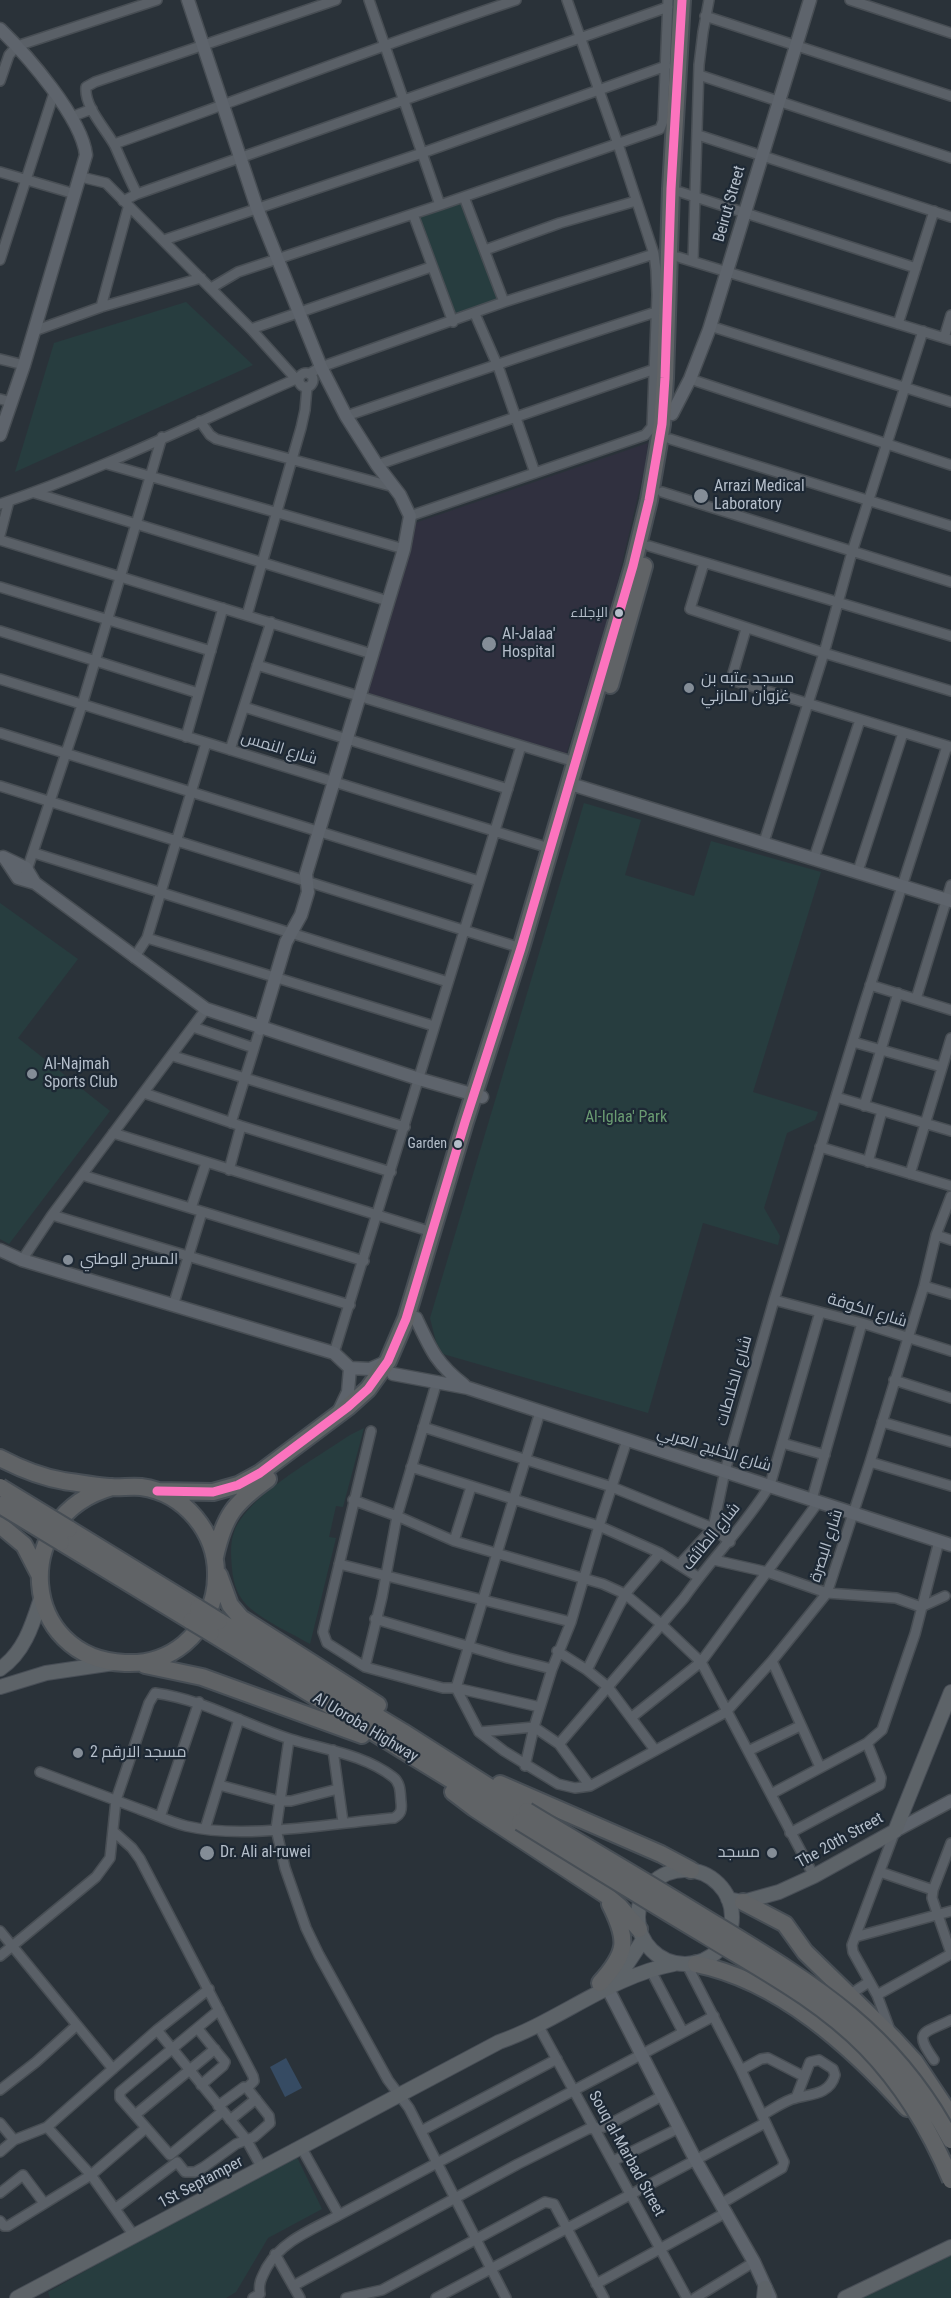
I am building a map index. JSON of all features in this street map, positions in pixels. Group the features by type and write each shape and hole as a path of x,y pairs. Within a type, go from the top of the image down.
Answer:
{"highway":[{"path":"0,1458 40,1476 112,1487 135,1486 157,1491 213,1492 238,1485 260,1473 368,1389 406,1349 549,848 575,762 609,670 649,546 662,492 670,439 686,259 692,0"},
{"path":"135,1664 164,1656 178,1648 195,1633 208,1614 213,1599 216,1563 224,1523 239,1502 345,1424 382,1389 391,1367 432,1232 577,786 609,670 650,500 662,424 671,189 672,2"},
{"path":"0,1487 65,1535 215,1627"},
{"path":"39,1575 46,1541 65,1513 86,1496 112,1487"},
{"path":"157,1491 177,1501 195,1516 204,1528 227,1599 241,1618 376,1703 403,1732"},
{"path":"0,1505 65,1535"},
{"path":"0,1525 24,1545 39,1575 42,1596 52,1620 68,1640 89,1655 114,1663 166,1668 202,1677 289,1707 398,1749"},
{"name":"Al Uoroba Highway","path":"215,1627 403,1732 430,1759 523,1817"},
{"name":"Al Uoroba Highway","path":"215,1627 398,1749 430,1759"},
{"path":"430,1759 661,1854 691,1870"},
{"path":"430,1759 474,1808 606,1895 619,1906 641,1934"},
{"path":"523,1817 790,1987 825,2012 867,2048 887,2071 922,2124 951,2180"},
{"path":"523,1817 788,1968 831,1999 879,2040 898,2062 932,2108 951,2140"},
{"path":"604,1986 618,1961 623,1941 619,1924 606,1895"},
{"path":"736,1900 786,1924 805,1952 915,2062 951,2115"},
{"path":"685,1964 742,1977 794,2008 816,2023 868,2067 922,2124"}],"main road":[{"path":"0,1669 13,1657 25,1640 42,1596"},
{"path":"0,1687 46,1673 114,1663"},
{"name":"The 20th Street","path":"736,1900 779,1892 814,1876 895,1831 950,1694"},
{"path":"499,2042 526,2023 604,1986 650,1969 685,1964 711,1957 723,1946 730,1931 736,1900 705,1874 691,1870 673,1871 656,1879 644,1893 638,1911 641,1934 651,1950 661,1959 685,1964"},
{"path":"499,2042 538,2025 604,1986 625,1967 641,1934"},
{"name":"1St Septamper","path":"17,2298 499,2042"},
{"path":"845,2298 951,2247"}],"street":[{"path":"0,81 9,55 17,46 157,0"},
{"path":"188,0 257,208 321,367 346,416 394,487 410,516 404,549 306,873 308,892 301,915 286,942 231,1123"},
{"path":"137,194 114,144 92,109 86,93 86,87 89,84 336,0"},
{"path":"369,0 440,205"},
{"path":"114,144 516,0"},
{"path":"410,516 649,433 652,421 655,369 656,270 654,254 600,90 567,0"},
{"path":"709,0 705,16 699,75 698,135 688,195 916,268"},
{"name":"Beirut Street","path":"672,414 690,379 710,326 810,0"},
{"path":"850,0 951,33"},
{"path":"101,307 126,204 137,194 581,38 672,2 663,126 656,131 238,272 211,288"},
{"path":"705,16 951,96"},
{"path":"0,29 17,46 71,117 85,147 86,155 24,365 6,400 0,434"},
{"path":"164,240 422,153 666,66"},
{"path":"699,75 951,158"},
{"path":"0,260 54,93"},
{"path":"71,117 92,109"},
{"path":"698,135 951,217"},
{"path":"0,172 75,194"},
{"path":"81,177 106,183 251,329 302,385 307,387"},
{"path":"464,197 504,302"},
{"path":"485,250 560,223 636,201"},
{"path":"898,324 934,211"},
{"path":"412,214 453,322"},
{"path":"0,535 5,503 107,464 162,437 321,367 504,302 654,254"},
{"path":"686,259 948,339 951,315"},
{"path":"251,329 431,267"},
{"path":"34,331 101,307 201,278"},
{"path":"346,416 537,350 656,312"},
{"path":"475,314 498,365 535,472"},
{"path":"710,326 951,402"},
{"path":"764,842 824,653 852,552 923,331"},
{"path":"0,359 24,365"},
{"path":"377,465 655,369"},
{"path":"247,615 306,410 307,387 313,381 309,374"},
{"path":"690,379 951,465"},
{"path":"200,421 210,435 216,439 394,487"},
{"path":"24,866 50,803 82,705 162,437"},
{"path":"670,439 951,526"},
{"path":"107,464 404,549"},
{"path":"662,492 951,582"},
{"path":"35,493 388,601"},
{"path":"0,540 372,654"},
{"path":"649,546 951,636"},
{"path":"704,562 690,609 824,653 951,691"},
{"path":"0,587 211,651"},
{"path":"186,737 223,608"},
{"path":"230,750 271,622"},
{"path":"746,628 731,680 949,747"},
{"path":"0,631 198,693"},
{"path":"257,665 575,762"},
{"name":"شارع النمس","path":"0,679 549,848"},
{"path":"244,707 508,789"},
{"path":"814,858 860,720"},
{"path":"0,733 479,881"},
{"path":"858,871 903,733"},
{"path":"134,958 147,938 178,842 206,743"},
{"path":"334,1353 521,746"},
{"name":"شارع الخلاطات","path":"713,1528 725,1471 820,1147 902,885 949,747"},
{"path":"0,786 521,948"},
{"path":"577,786 949,900"},
{"path":"3,857 24,866 162,893 448,982"},
{"path":"24,866 35,883 206,1009 260,1029 419,1080 478,1096"},
{"path":"916,999 949,900 951,885"},
{"path":"147,938 434,1026"},
{"path":"870,985 951,1010"},
{"path":"864,1106 898,993"},
{"path":"22,1260 52,1215 206,1009"},
{"path":"193,1028 254,1048"},
{"path":"910,1174 951,1038"},
{"path":"853,1042 942,1068"},
{"path":"173,1056 405,1127"},
{"path":"144,1093 231,1123 391,1172"},
{"path":"836,1096 951,1131"},
{"path":"868,1162 882,1111"},
{"path":"229,1170 242,1126"},
{"path":"113,1133 432,1232"},
{"path":"820,1147 951,1186"},
{"path":"191,1208 206,1163"},
{"path":"82,1175 364,1261"},
{"name":"شارع البصرة","path":"525,1766 558,1784 574,1788 590,1786 726,1712 772,1661 827,1593 924,1286 936,1235 951,1196"},
{"path":"173,1306 202,1212"},
{"path":"52,1215 350,1305"},
{"path":"936,1235 951,1240"},
{"path":"0,1250 22,1260 334,1353 350,1368 391,1367"},
{"path":"924,1286 951,1294"},
{"name":"شارع الكوفة","path":"774,1300 862,1323 951,1352"},
{"name":"شارع الطائف","path":"559,1744 684,1598 698,1577 730,1542 770,1485 820,1312"},
{"name":"شارع الخليج العربي","path":"416,1318 438,1363 468,1388"},
{"path":"632,1717 701,1662 816,1500 825,1455 862,1323"},
{"name":"شارع الخليج العربي","path":"391,1367 468,1388 945,1543"},
{"path":"336,1416 348,1392 350,1368"},
{"path":"894,1380 951,1398"},
{"path":"364,1667 386,1575 397,1516 435,1388"},
{"path":"540,1412 456,1688 479,1732 525,1766 534,1726 557,1652 571,1622 627,1440"},
{"path":"882,1422 951,1442"},
{"path":"423,1427 612,1487 713,1528 730,1542"},
{"path":"371,1431 323,1632 324,1639 364,1667 443,1688 456,1688 540,1707"},
{"path":"782,1443 825,1455"},
{"path":"870,1462 951,1486"},
{"path":"411,1467 599,1526 660,1553 698,1577"},
{"path":"454,1541 471,1487"},
{"path":"353,1500 454,1541 584,1577 625,1594 701,1662 814,1876"},
{"path":"680,1565 713,1528"},
{"path":"771,1794 867,1743 882,1731 915,1634 921,1607 945,1543"},
{"path":"587,1670 625,1594 660,1553"},
{"path":"714,1560 767,1572 827,1593 896,1599 921,1607 945,1596"},
{"path":"339,1564 571,1622"},
{"path":"375,1619 469,1647 552,1668"},
{"path":"557,1652 587,1670 608,1687 655,1750"},
{"path":"772,1661 820,1767"},
{"path":"0,1956 103,1870 110,1858 116,1800 153,1695 159,1694 199,1702 290,1738 358,1758 392,1776 400,1787 402,1809 398,1816 276,1829 232,1831 205,1829 184,1826 116,1800 40,1772"},
{"path":"160,1817 199,1702"},
{"path":"205,1829 239,1719"},
{"path":"479,1732 534,1726 559,1744 590,1786"},
{"path":"748,1751 800,1726"},
{"path":"290,1738 276,1829 285,1868 306,1928 377,2059 421,2131 506,2298"},
{"path":"790,1833 880,1785 881,1778 867,1743"},
{"path":"333,1750 343,1822"},
{"path":"219,1785 279,1801 291,1801 339,1789"},
{"path":"893,2038 878,1995 853,1952 855,1937 895,1831 951,1801"},
{"path":"113,1832 132,1848 140,1859 209,1989 254,2081 248,2088 242,2088 220,2109 174,2159 116,2208"},
{"path":"878,1995 951,1953 932,1898 951,1843"},
{"path":"880,1872 933,1890"},
{"path":"855,1937 951,1911"},
{"path":"0,1931 113,2069"},
{"path":"596,2284 660,2248 724,2207 783,2165 783,2159 741,2070 685,1964"},
{"path":"650,1969 683,2032"},
{"path":"849,1995 869,1982"},
{"path":"604,1986 678,2128 754,2262 766,2295"},
{"path":"0,2152 14,2140 47,2127 157,2030 209,1989"},
{"path":"219,2010 120,2092 120,2098 185,2172 195,2172 236,2144 254,2137 270,2122 269,2116 248,2088"},
{"path":"258,2297 261,2279 275,2254 283,2246 714,2016"},
{"path":"934,2060 921,2042 922,2038 924,2034 951,2020"},
{"path":"0,2090 36,2062 77,2025"},
{"name":"Souq al-Marbad Street","path":"538,2025 687,2298"},
{"path":"198,2029 225,2064 201,2085"},
{"path":"157,2030 246,2139 262,2168"},
{"path":"135,2115 215,2049"},
{"path":"741,2070 761,2059 768,2058 803,2076"},
{"path":"421,2131 556,2059"},
{"path":"436,2298 631,2195 796,2098 813,2095 829,2087 836,2075 833,2069 819,2060 810,2062 796,2098"},
{"path":"293,2286 518,2164 594,2127 604,2127 662,2096"},
{"path":"230,2120 256,2099"},
{"path":"0,2123 14,2140"},
{"path":"47,2127 90,2175 135,2236"},
{"path":"0,2222 6,2227 90,2175 146,2128"},
{"path":"613,2162 678,2128"},
{"path":"301,2147 339,2215"},
{"path":"0,2193 23,2175 44,2204"},
{"path":"345,2298 380,2295 545,2202 554,2204 604,2298"},
{"path":"275,2254 300,2298"},
{"path":"695,2298 754,2262"}],"shaded area":[{"name":"Al-Jalaa' Hospital","path":"648,443 645,466 614,597 566,755 364,694 415,523"},
{"path":"286,2058 302,2088 285,2097 270,2067"}],"green space":[{"path":"464,197 504,302 453,321 414,215"},
{"path":"186,302 253,365 15,472 54,343"},
{"name":"Al-Iglaa' Park","path":"584,803 641,820 625,875 694,896 711,841 821,872 753,1092 818,1112 815,1120 787,1133 764,1208 780,1236 778,1245 703,1223 648,1413 443,1354 436,1342 430,1318"},
{"name":"Al-Najmah Sports Club","path":"0,903 78,959 18,1038 110,1111 9,1244 0,1239"},
{"path":"364,1428 343,1507 336,1506 329,1537 336,1538 310,1644 265,1619 243,1600 235,1585 233,1574 231,1550 234,1532 241,1518 268,1491 350,1435"},
{"path":"295,2153 322,2209 268,2238 236,2292 226,2298 50,2298 48,2292"},
{"path":"951,2251 951,2298 854,2298"}],"transit line":[{"path":"157,1491 213,1492 238,1485 260,1473 348,1407 368,1389 388,1361 406,1319 465,1122 521,948 633,566 649,500 662,424 671,189 682,0"}],"place":[{"name":"Arrazi Medical Laboratory","path":"701,496"},
{"name":"الإجلاء","path":"619,613"},
{"name":"Al-Jalaa' Hospital","path":"489,644"},
{"name":"مسجد عتبه بن غزوان المازني","path":"689,688"},
{"name":"Al-Najmah Sports Club","path":"32,1074"},
{"name":"Garden","path":"458,1144"},
{"name":"المسرح الوطني","path":"68,1260"},
{"name":"مسجد الارقم 2","path":"78,1753"},
{"name":"Dr. Ali al-ruwei","path":"207,1853"},
{"name":"مسجد","path":"772,1853"}]}
